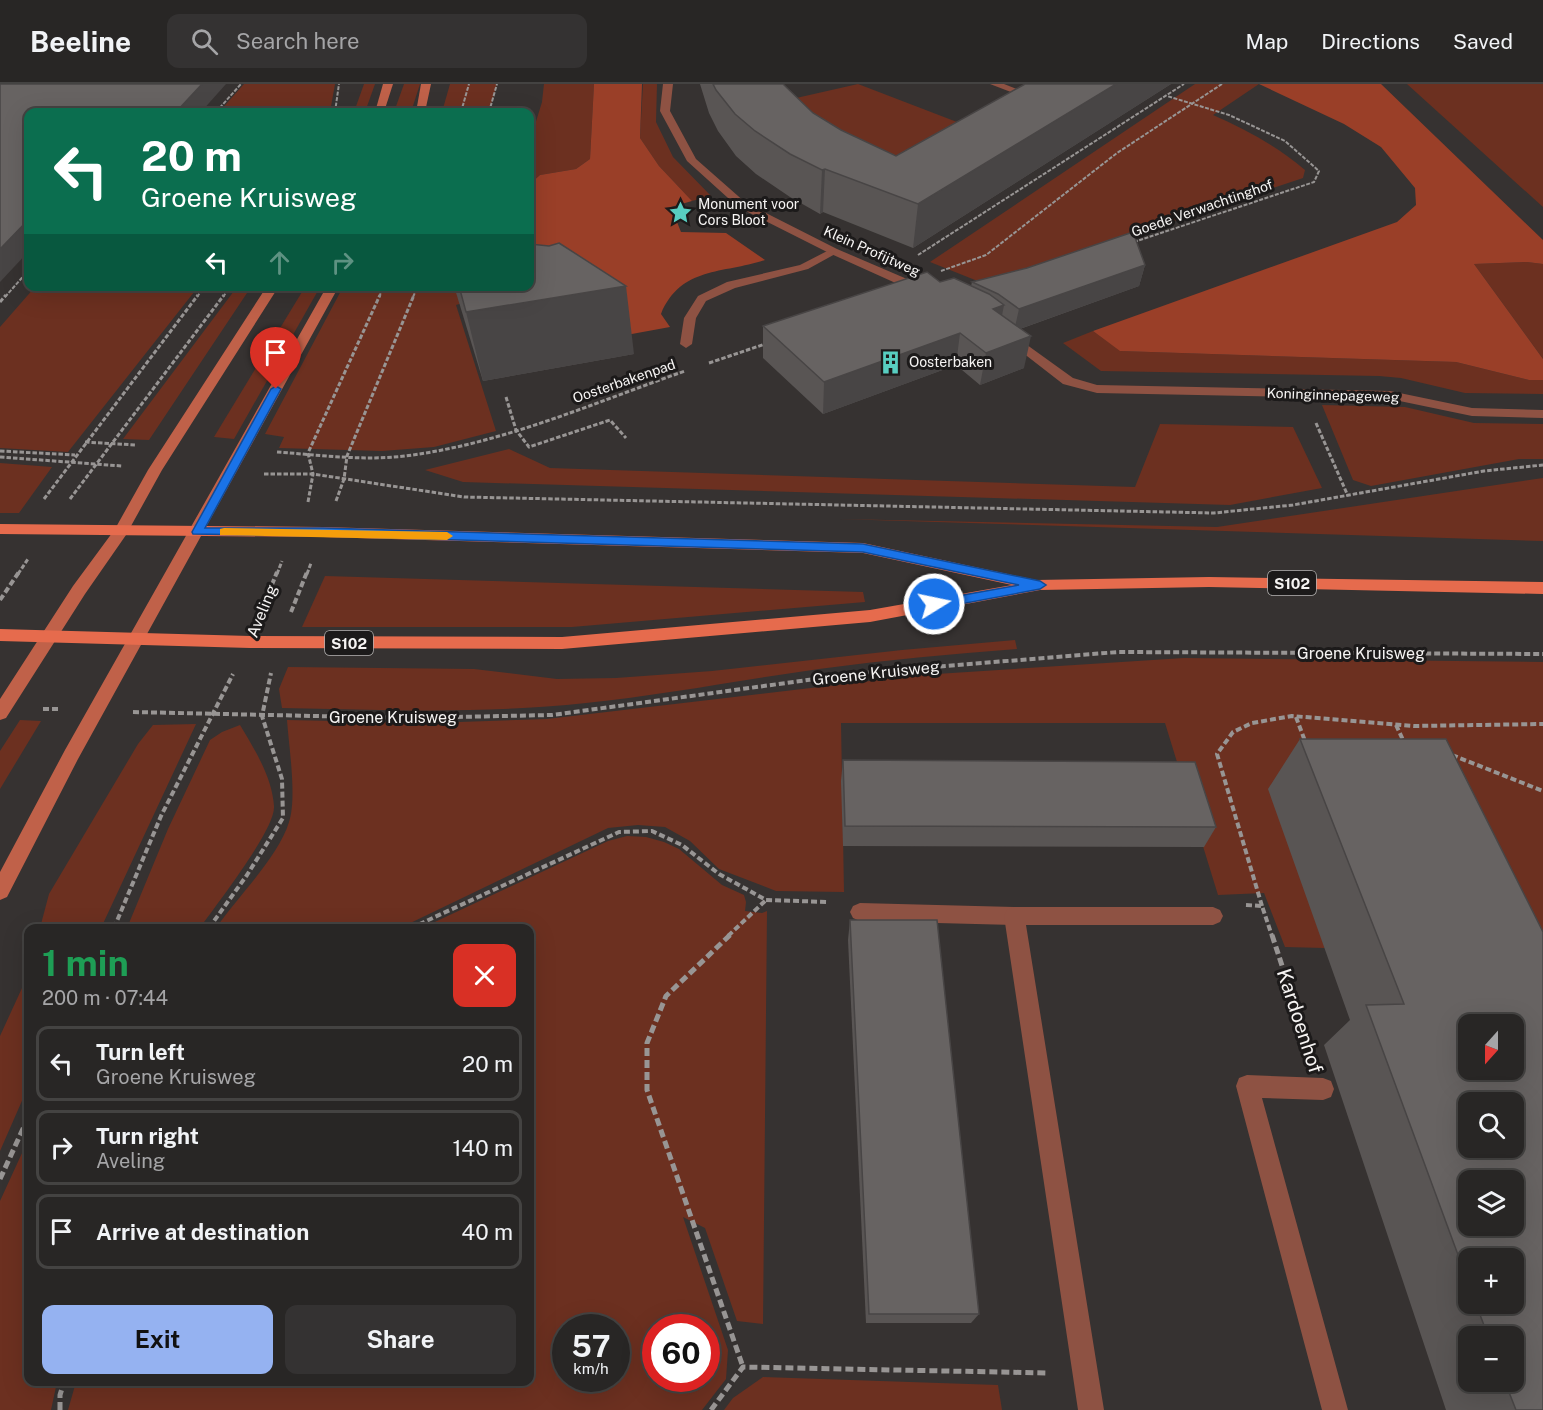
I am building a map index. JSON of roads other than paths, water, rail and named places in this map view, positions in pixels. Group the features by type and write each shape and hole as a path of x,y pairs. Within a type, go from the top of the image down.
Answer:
{"main road":[{"path":"380,108 388,84"},
{"path":"421,108 426,84"},
{"path":"0,713 121,531 155,470 270,291"},
{"path":"0,891 70,755 330,291"},
{"name":"S102","path":"0,529 323,532 863,548 1040,585"},
{"name":"S102","path":"0,635 250,642 562,644 870,616 1040,585 1209,582 1543,588"}],"street":[{"name":"Klein Profijtweg","path":"668,84 665,111 692,161 742,205 833,251 939,298"},
{"path":"995,84 1032,97"},
{"path":"687,344 690,318 702,299 731,285 804,267 833,251"},
{"name":"Koninginnepageweg","path":"997,327 1068,381 1097,389 1390,395 1472,412 1543,414"},
{"path":"860,912 1014,916 1213,916"},
{"path":"1014,916 1091,1410"},
{"name":"Kardoenhof","path":"1323,1089 1247,1086 1335,1410"}],"place":[{"name":"Monument voor Cors Bloot","path":"680,212"},
{"name":"Oosterbaken","path":"891,362"}]}
